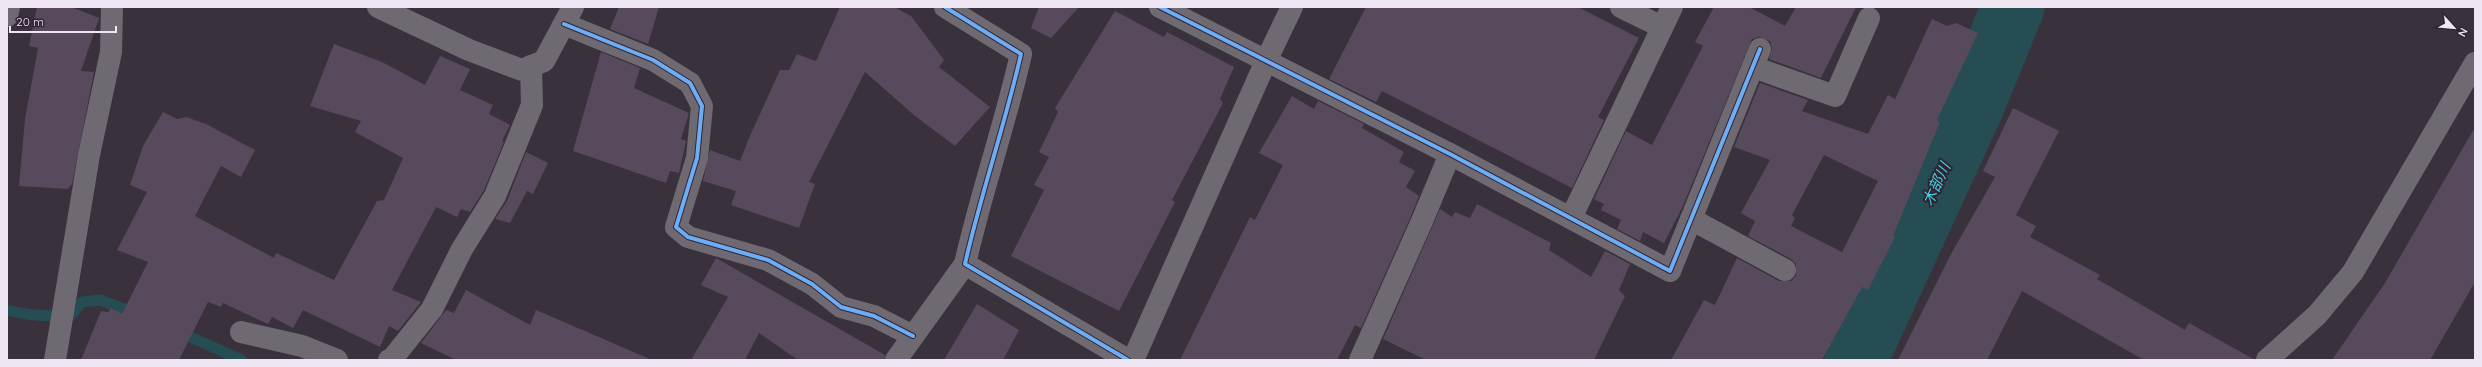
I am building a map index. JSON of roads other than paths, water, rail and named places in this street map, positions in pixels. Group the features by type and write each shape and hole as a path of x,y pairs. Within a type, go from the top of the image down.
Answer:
{"street":[{"path":"7,16 9,7"},
{"path":"55,360 90,155 111,52 112,7"},
{"path":"378,7 469,50 522,70 544,61 568,16 653,60 690,83 702,106 697,158 676,227 688,237 768,260 812,284 841,307 874,316 913,336"},
{"path":"1160,7 1450,154 1670,271 1756,58 1835,96 1869,18"},
{"path":"1133,360 1266,61 1292,7"},
{"path":"1621,7 1662,27"},
{"path":"1571,218 1672,7"},
{"path":"896,360 965,264 979,204 1012,94 1020,54 954,9"},
{"path":"2267,360 2317,314 2353,272 2475,63"},
{"path":"389,360 392,359 432,309 462,249 495,196 532,105 531,66"},
{"path":"1360,360 1450,154"},
{"path":"1692,219 1785,270"},
{"path":"965,264 1128,360"},
{"path":"241,332 302,346 338,360"}],"waterway":[{"name":"木部川","path":"1856,360 1973,105 2013,7"},
{"path":"7,310 39,316 71,315 82,302 100,300 137,314"},
{"path":"177,331 242,360"}]}
